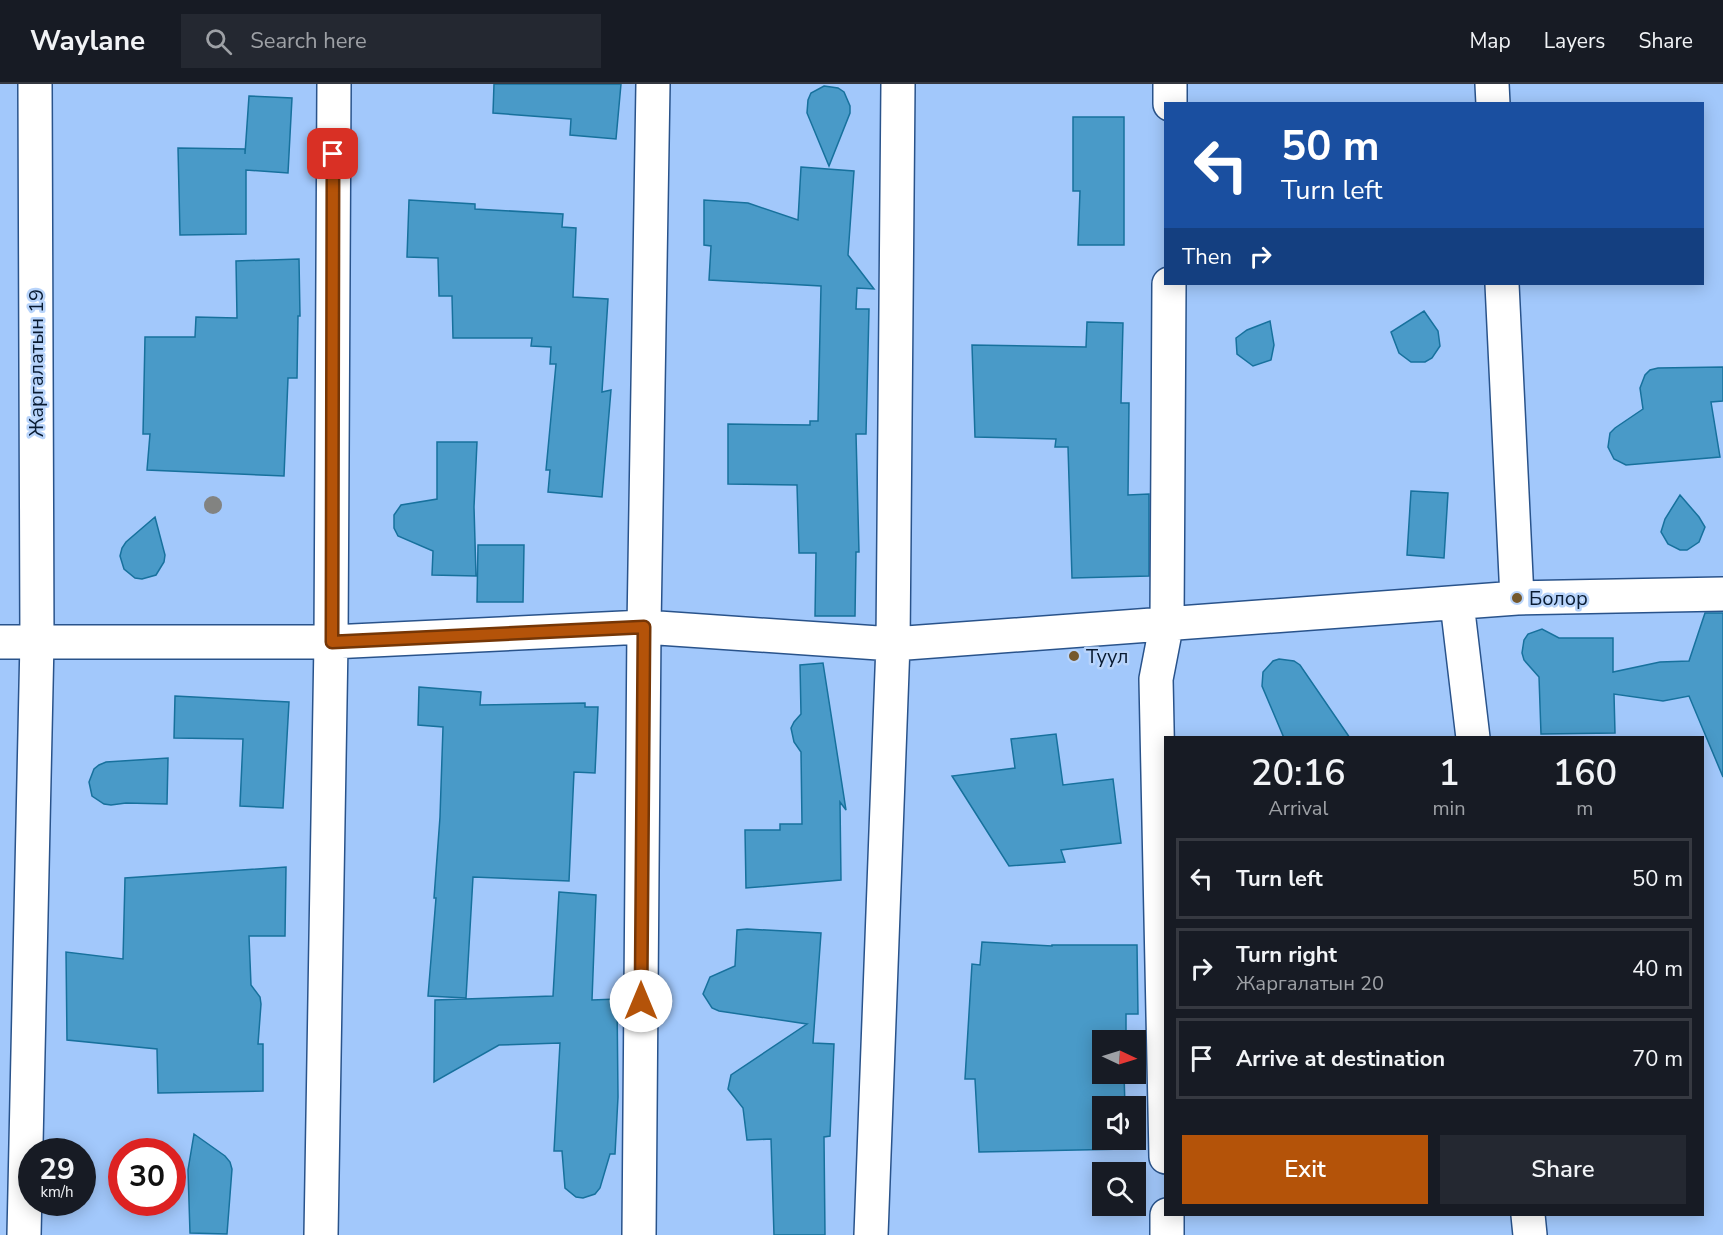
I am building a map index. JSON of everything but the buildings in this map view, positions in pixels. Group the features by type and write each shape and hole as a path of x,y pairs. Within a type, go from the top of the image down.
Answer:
{"street":[{"name":"Жаргалатын 19","path":"24,1235 37,641 35,84"},
{"path":"321,1235 332,642 334,84"},
{"path":"639,1235 644,627 653,84"},
{"path":"871,1235 893,644 898,84"},
{"path":"1170,84 1170,102"},
{"path":"1492,84 1493,102"},
{"path":"1164,1062 1156,680 1167,622 1169,285"},
{"path":"1502,285 1517,598"},
{"path":"0,642 332,642 644,627 893,644 1517,598 1723,594"},
{"path":"1457,603 1473,736"},
{"path":"1167,1216 1167,1235"},
{"path":"1528,1216 1530,1235"}],"place":[{"name":"Болор","path":"1517,598"},
{"name":"Туул","path":"1074,656"}],"route":[{"path":"333,154 332,642 644,627 641,1001"}]}
